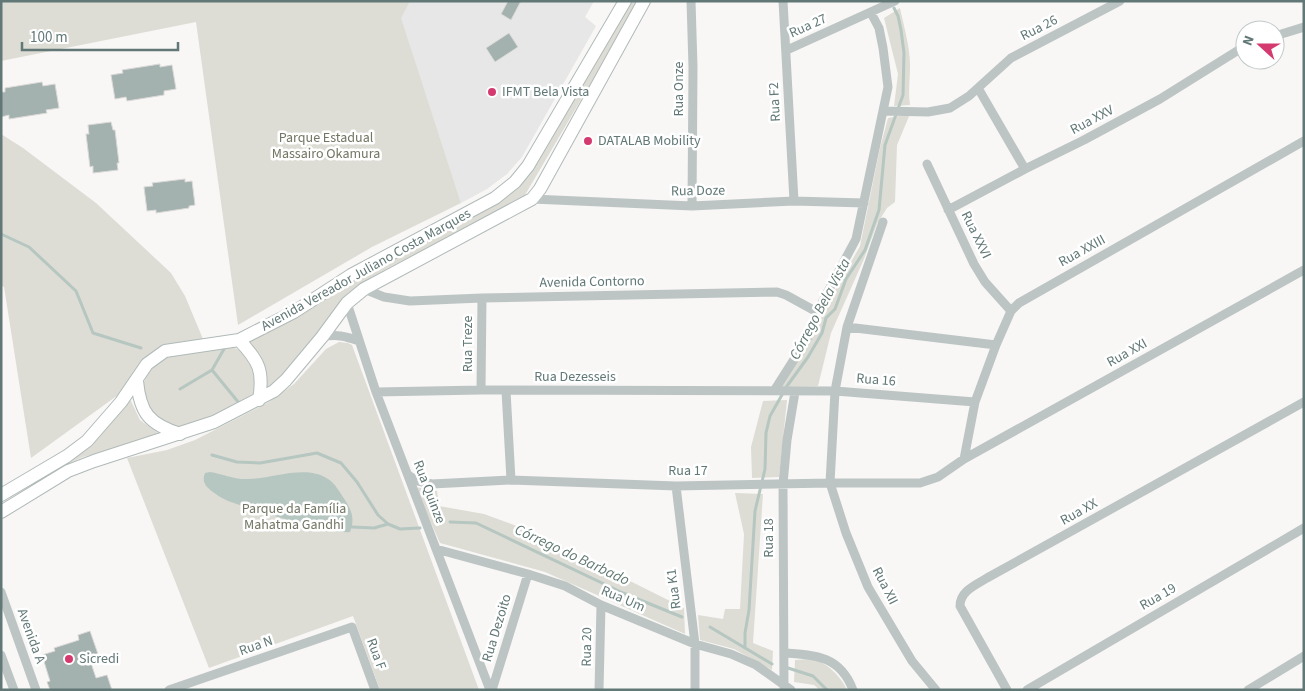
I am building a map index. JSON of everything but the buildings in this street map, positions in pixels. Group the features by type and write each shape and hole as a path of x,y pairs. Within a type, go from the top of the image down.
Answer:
{"main road":[{"name":"Avenida Vereador Juliano Costa Marques","path":"239,340 294,312 350,275 495,198 515,182 540,147 624,1"},
{"name":"Avenida Vereador Juliano Costa Marques","path":"1,512 68,471 94,460 214,422 259,400 274,391 286,380 322,337 347,303 364,289 532,199 540,189 644,1"},
{"path":"1,496 67,456 87,440 121,402 147,364 165,351 239,340 253,355 260,368 262,383 259,400"},
{"path":"137,381 139,400 148,417 162,428 180,434"}],"street":[{"name":"Rua Onze","path":"691,1 693,67 692,206"},
{"name":"Rua F2","path":"783,1 794,202"},
{"name":"Rua 26","path":"886,111 928,112 950,108 969,96 1011,58 1120,1"},
{"name":"Rua 27","path":"786,50 891,3"},
{"path":"775,391 807,339 817,312 856,239 886,111 888,87 883,48 878,28 871,13"},
{"path":"1285,33 1304,27"},
{"name":"Rua XXV","path":"948,210 1160,99 1235,52"},
{"path":"978,88 1025,169"},
{"name":"Rua XXIII","path":"964,459 976,402 996,345 1011,311 1019,302 1304,141"},
{"name":"Rua XXVI","path":"927,164 974,264 985,282 1011,311"},
{"name":"Rua Doze","path":"532,199 692,206 794,202 864,203"},
{"path":"830,483 835,391 847,328 883,222"},
{"name":"Rua XXI","path":"964,459 1304,270"},
{"name":"Avenida Contorno","path":"364,289 384,298 410,301 777,292 817,312"},
{"name":"Rua Treze","path":"481,390 482,298"},
{"name":"Rua Quinze","path":"347,303 376,392 491,690"},
{"path":"847,328 996,345"},
{"path":"322,337 334,335 359,340"},
{"name":"Rua Dezesseis","path":"376,392 481,390 775,391"},
{"path":"506,391 511,480"},
{"name":"Rua 16","path":"775,391 835,391 976,402"},
{"name":"Rua 18","path":"786,688 782,484 793,392"},
{"name":"Rua XX","path":"1007,690 960,606 960,599 963,594 988,578 1304,402"},
{"name":"Rua 17","path":"408,475 418,481 432,484 511,480 676,486 920,483 938,477 964,459"},
{"name":"Rua XII","path":"830,483 846,533 868,587 912,661 936,690"},
{"name":"Rua K1","path":"676,486 695,644 695,690"},
{"name":"Rua 19","path":"1027,690 1304,528"},
{"name":"Rua Um","path":"436,549 565,586 601,605 695,644 731,654 756,665 786,688"},
{"name":"Rua Dezoito","path":"491,690 528,574"},
{"name":"Avenida A","path":"1,592 36,690"},
{"name":"Rua 20","path":"599,690 601,605"},
{"name":"Rua N","path":"169,690 352,627"},
{"name":"Rua F","path":"352,627 375,690"},
{"path":"784,653 814,655 838,666 848,678 852,690"},
{"path":"1,655 14,690"},
{"path":"1248,690 1304,656"}],"shaded area":[{"name":"IFMT Bela Vista","path":"395,1 594,1 585,17 596,26 522,157 507,174 487,189 461,203"},
{"path":"210,472 243,479 299,472 319,475 333,483 347,504 352,519 350,532 308,525 226,500 214,493 206,485 204,475"}],"green space":[{"name":"Parque Estadual Massairo Okamura","path":"1,1 410,1 401,18 461,203 372,247 238,325 196,22 1,61"},
{"path":"629,1 639,1 525,195 482,223 389,267 346,295 280,381 264,392 246,342 295,316 358,275 477,214 509,194"},
{"path":"900,8 909,52 910,105 894,106 898,74 884,18"},
{"path":"910,114 897,145 895,202 887,208 877,224 864,259 831,333 818,386 781,387 815,333 825,308 860,246 888,118"},
{"path":"1,134 23,148 96,203 171,273 185,296 203,339 163,347 144,358 118,395 31,458 4,287 1,285"},
{"name":"Parque da Família Mahatma Gandhi","path":"339,342 352,345 479,690 380,690 353,616 209,668 127,458 167,450 195,440 269,402 294,384 326,349"},
{"path":"231,347 238,349 244,354 252,368 254,392 251,399 187,428 174,427 156,419 143,394 144,382 153,364 168,356"},
{"path":"130,399 140,420 162,436 83,457 49,472 82,449 108,426"},
{"path":"787,400 779,477 752,478 751,447 763,401"},
{"path":"415,487 437,491 439,506 484,514 530,531 684,608 685,634 545,572 440,543"},
{"path":"735,493 763,494 753,643 773,651 772,670 734,649 700,640 698,615 723,619 725,609 740,609 744,534"},
{"path":"811,659 821,662 834,672 847,690 820,690 814,685 794,682 795,660"}],"waterway":[{"name":"Córrego Bela Vista","path":"745,648 755,511 765,469 766,433 770,416 787,386 808,357 822,333 826,318 835,309 846,279 865,250 879,210 885,145 903,95 904,53 898,16 894,8"},
{"name":"Córrego do Barbado","path":"1,234 29,247 76,291 93,333 141,348"},
{"path":"224,349 212,370 239,403"},
{"path":"180,389 212,370"},
{"name":"Córrego do Barbado","path":"212,455 237,462 260,463 317,453 341,463 357,482 378,515 388,524 400,529 420,528"},
{"name":"Córrego do Barbado","path":"450,522 476,523 623,593 682,617"},
{"path":"352,527 374,528 388,524"},
{"name":"Córrego do Barbado","path":"710,627 772,664"},
{"name":"Córrego do Barbado","path":"788,668 813,676 827,690"}],"place":[{"name":"IFMT Bela Vista","path":"492,92"},
{"name":"DATALAB Mobility","path":"588,141"},
{"name":"Sicredi","path":"69,659"}]}
